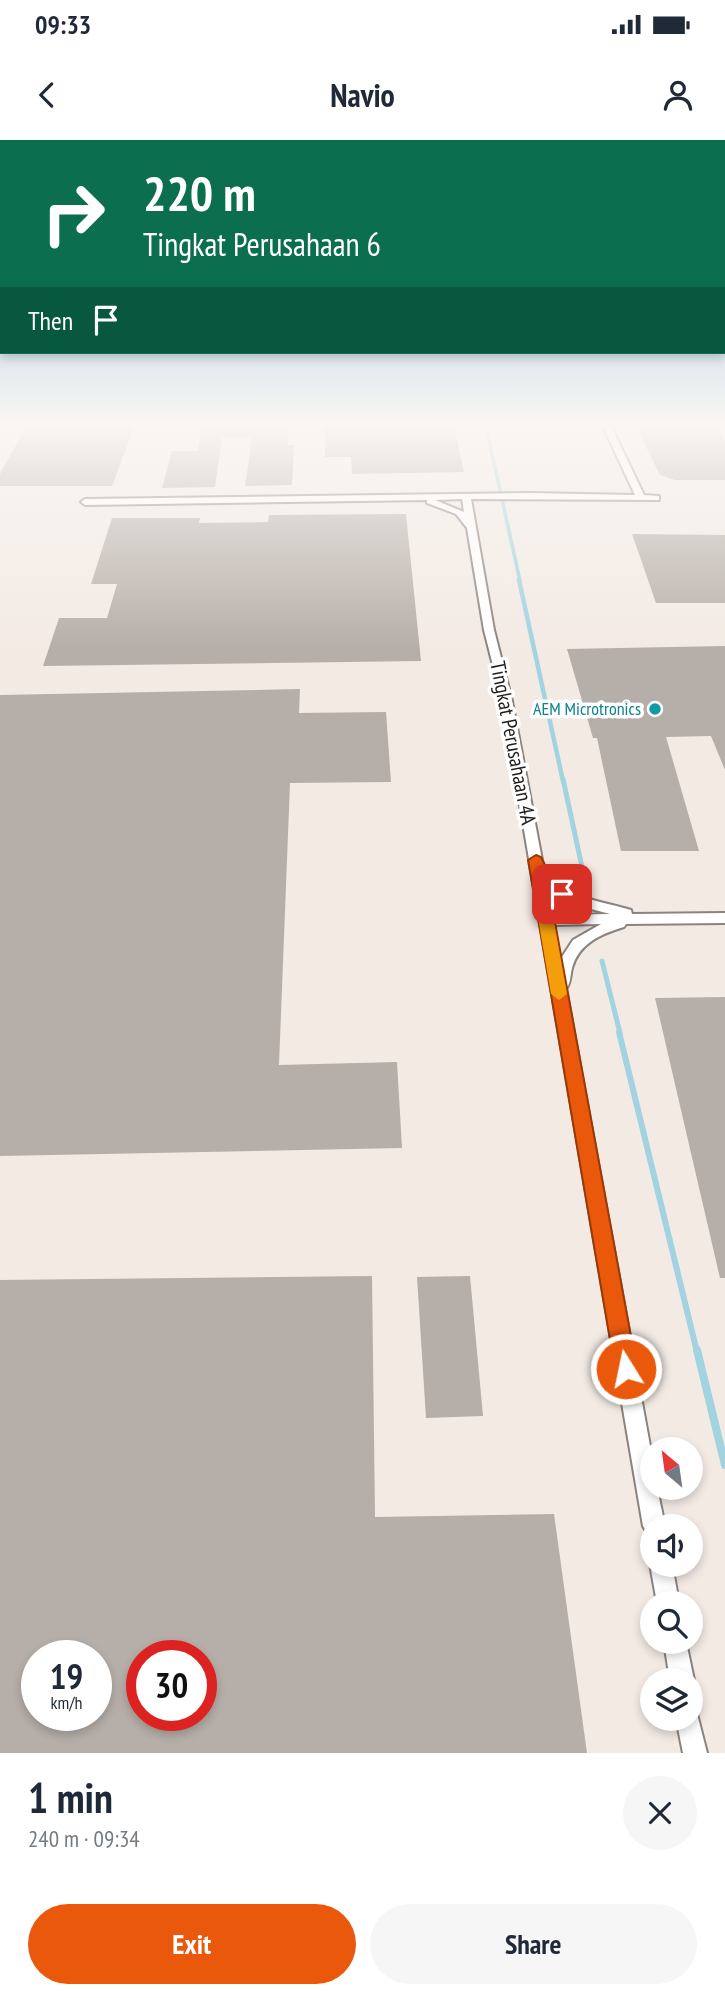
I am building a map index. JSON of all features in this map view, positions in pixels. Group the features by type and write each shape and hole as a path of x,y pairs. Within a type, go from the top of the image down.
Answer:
{"street":[{"path":"85,502 453,497"},
{"name":"Tingkat Perusahaan 4A","path":"466,497 489,630 507,701 652,1514"},
{"path":"543,497 656,498"},
{"path":"417,498 459,513 468,519 470,527"},
{"path":"536,860 544,878 562,894 589,906 651,919"},
{"path":"546,920 725,918"},
{"path":"561,1005 566,958 578,943 595,931 651,919"},
{"path":"691,1731 695,1753"}],"building":[{"path":"406,514 421,661 43,666 59,618 107,618 117,584 91,584 112,518 200,518 199,523 268,522 269,515"},
{"path":"632,534 725,535 725,603 656,603"},
{"path":"725,646 725,770 711,736 666,737 699,851 621,851 597,738 593,738 567,649"},
{"path":"300,689 299,713 386,712 391,782 290,783 279,1065 397,1062 402,1148 0,1156 0,695"},
{"path":"725,997 725,1278 720,1278 655,998"},
{"path":"372,1276 375,1517 554,1514 587,1753 0,1753 0,1280"},
{"path":"470,1276 483,1416 426,1418 417,1277"}],"waterway":[{"path":"502,497 520,581"},
{"path":"519,580 563,781"},
{"path":"563,779 585,881"},
{"path":"602,961 620,1033"},
{"path":"619,1032 697,1352"},
{"path":"697,1350 725,1465"}],"slow traffic":[{"path":"540,883 559,994"}],"place":[{"name":"AEM Microtronics","path":"655,709"}],"route":[{"path":"562,894 544,878 536,860 626,1369"}]}
